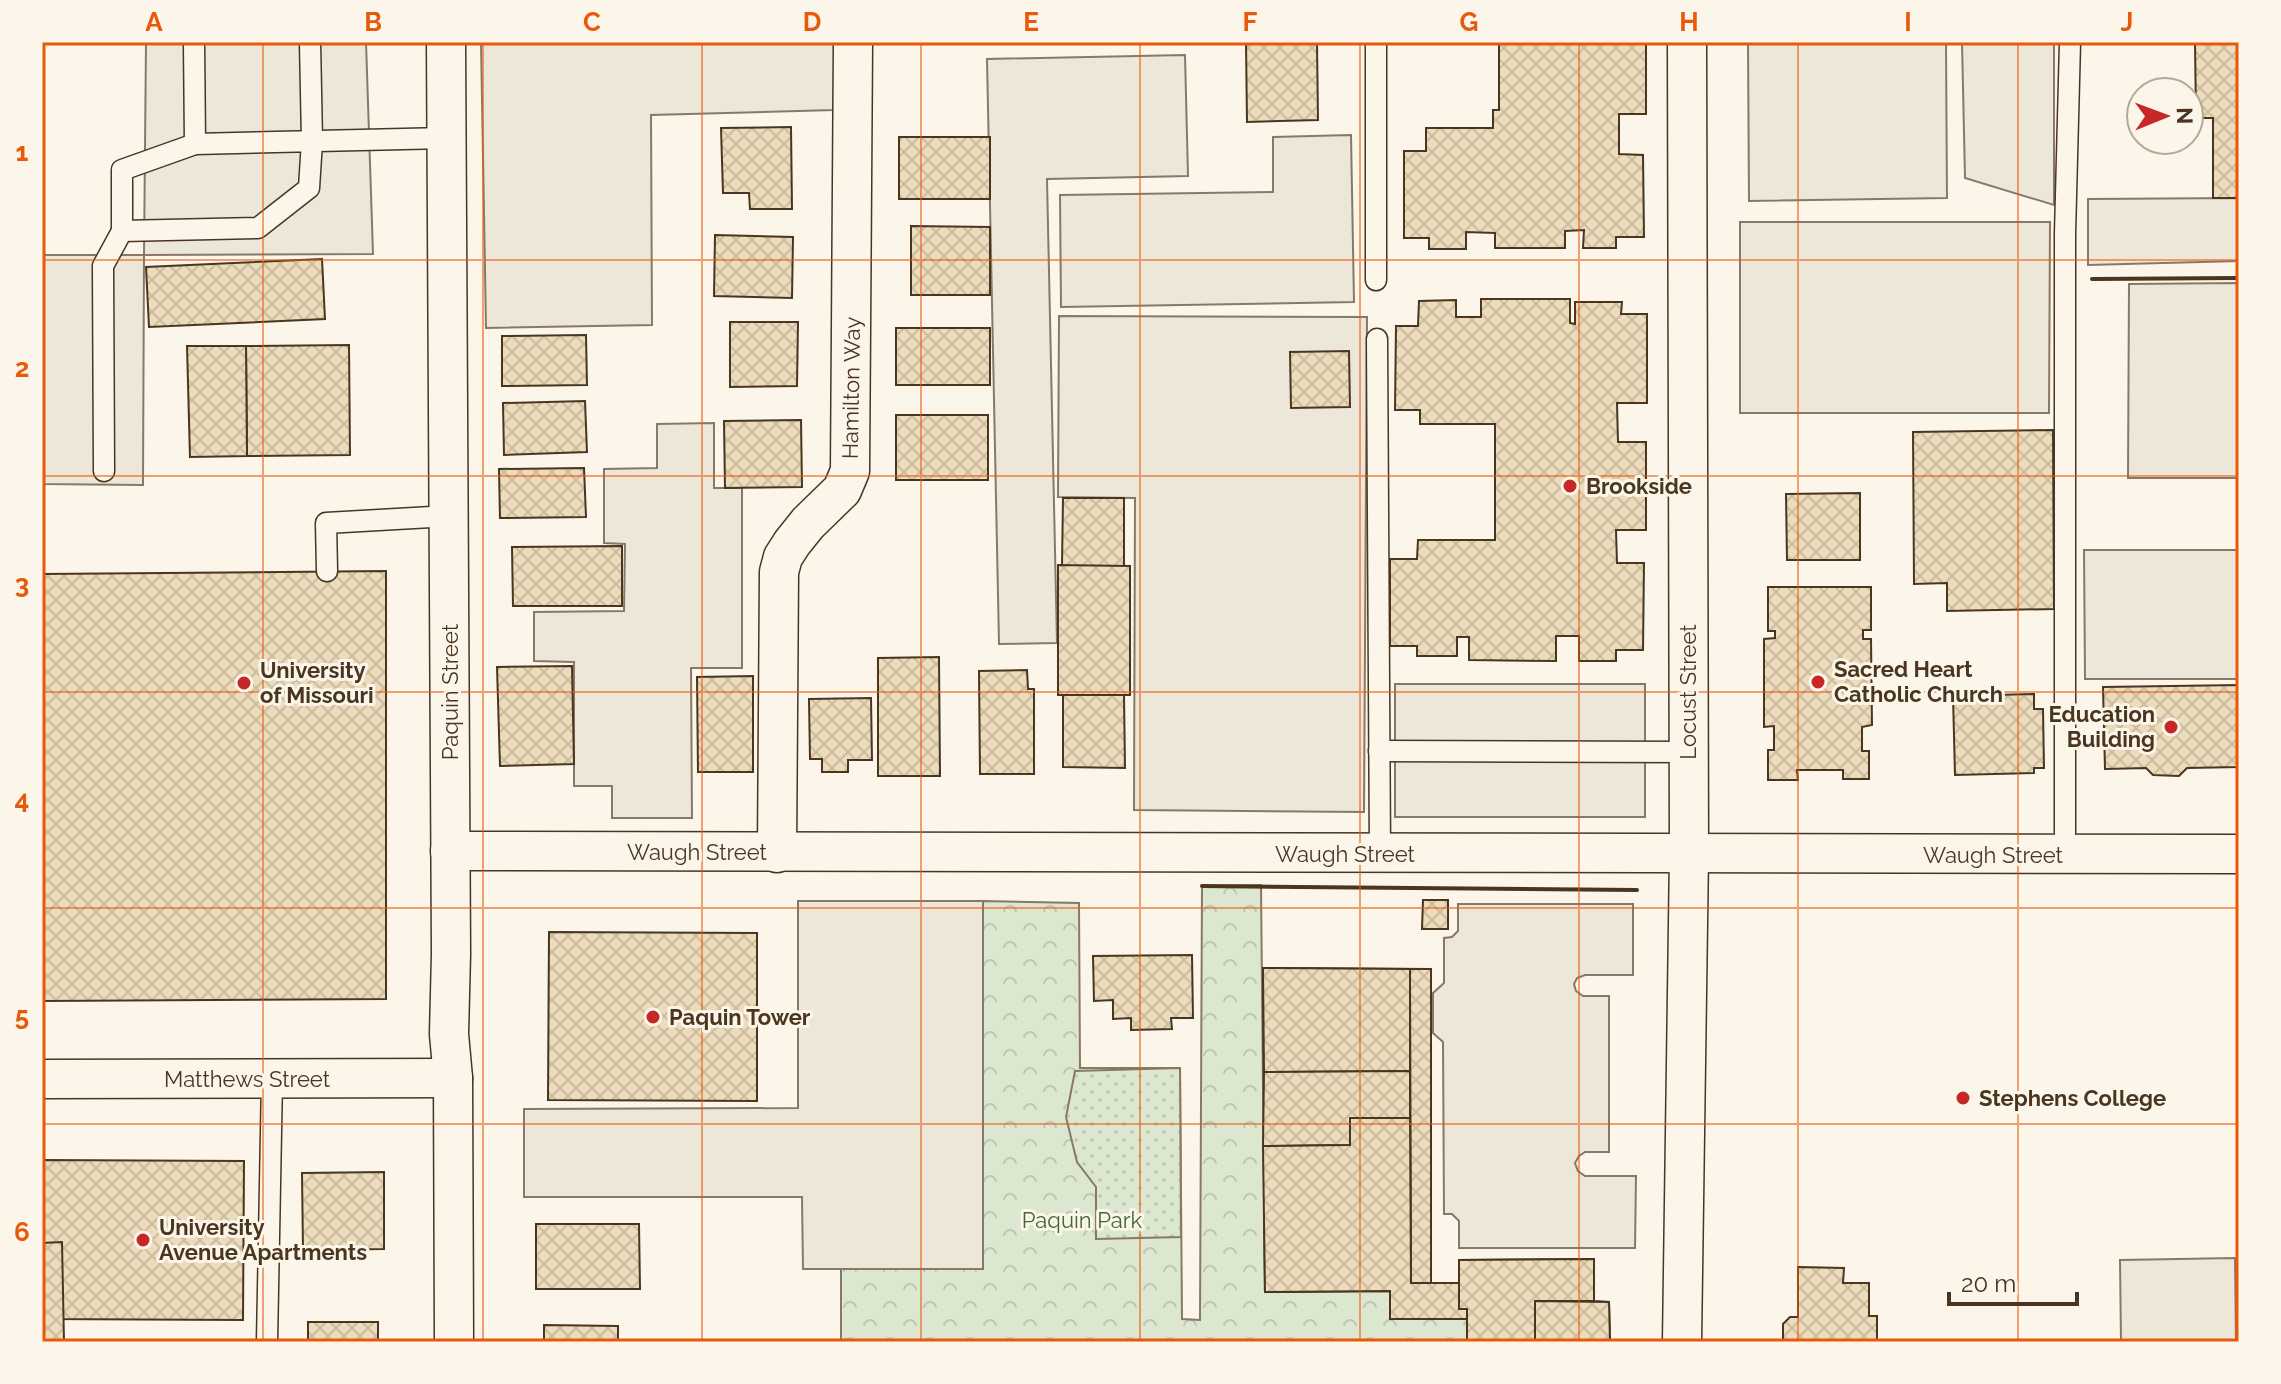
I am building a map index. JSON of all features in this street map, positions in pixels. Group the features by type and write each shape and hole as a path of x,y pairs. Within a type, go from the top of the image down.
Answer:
{"street":[{"name":"Paquin Street","path":"446,42 449,1034 453,1078 454,1342"},
{"name":"Hamilton Way","path":"777,853 779,572 783,557 792,543 842,490 850,471 853,42"},
{"name":"Locust Street","path":"1682,1342 1689,854 1687,42"},
{"name":"Waugh Street","path":"450,851 2239,854"},
{"name":"Matthews Street","path":"42,1079 453,1078"}],"lane":[{"path":"194,42 195,144"},
{"path":"122,231 258,228 309,188 312,141 310,42"},
{"path":"1376,42 1376,280"},
{"path":"2065,855 2065,234 2070,42"},
{"path":"104,471 103,266 122,231 122,170 195,144 446,138"},
{"path":"1377,339 1380,854"},
{"path":"327,571 326,523 449,516"},
{"path":"1379,751 1688,752"},
{"path":"267,1342 272,1079"}],"green space":[{"name":"Paquin Park","path":"1261,885 1265,1291 1390,1291 1390,1319 1467,1319 1467,1342 841,1342 841,1269 983,1269 983,901 1079,903 1080,1068 1180,1068 1182,1319 1200,1320 1202,886"},
{"path":"1180,1068 1181,1237 1096,1239 1096,1187 1077,1162 1066,1117 1075,1071"}],"shaded area":[{"path":"146,42 366,42 373,254 144,255"},
{"path":"481,42 834,42 834,110 651,115 652,325 486,328"},
{"path":"1748,42 1946,42 1947,198 1749,201"},
{"path":"1962,42 2054,42 2054,205 1965,178"},
{"path":"1185,55 1188,176 1047,179 1057,643 999,644 987,59"},
{"path":"1351,135 1354,302 1061,307 1060,195 1273,192 1273,137"},
{"path":"2239,198 2239,261 2088,265 2088,199"},
{"path":"1740,222 2050,222 2049,413 1740,413"},
{"path":"42,255 144,255 143,485 42,484"},
{"path":"2239,283 2239,478 2128,478 2129,284"},
{"path":"1059,316 1367,317 1364,812 1134,810 1135,498 1058,497"},
{"path":"714,423 714,488 742,488 742,668 691,668 692,818 612,818 612,786 574,786 574,662 534,661 534,612 624,611 625,544 604,543 604,469 657,468 657,424"},
{"path":"2084,550 2239,550 2239,679 2085,679"},
{"path":"1395,684 1645,684 1645,817 1395,817"},
{"path":"798,901 983,901 983,1269 803,1269 802,1197 524,1197 524,1109 798,1108"},
{"path":"1458,904 1633,904 1633,975 1585,975 1577,978 1574,984 1576,991 1583,996 1609,996 1609,1152 1585,1152 1575,1163 1578,1171 1585,1176 1636,1176 1635,1248 1459,1248 1459,1221 1452,1214 1444,1214 1443,1042 1433,1033 1433,993 1444,983 1444,938 1452,937 1458,931"},
{"path":"2235,1258 2236,1342 2121,1342 2120,1260"}],"building":[{"path":"1246,42 1317,42 1318,120 1247,122"},
{"path":"1499,42 1646,42 1646,114 1619,114 1619,154 1643,155 1644,237 1616,237 1616,248 1583,248 1584,230 1565,231 1565,248 1495,248 1495,233 1466,232 1466,249 1429,249 1429,238 1404,238 1404,151 1426,151 1426,128 1493,128 1493,110 1499,110"},
{"path":"2195,42 2239,42 2239,198 2213,198 2213,118 2205,118 2205,76 2195,76"},
{"path":"791,127 792,209 750,209 749,193 723,193 721,128"},
{"path":"899,137 990,137 990,199 899,199"},
{"path":"911,226 990,227 990,295 911,295"},
{"path":"715,235 793,237 792,298 714,296"},
{"path":"322,259 325,319 149,327 146,267"},
{"name":"Brookside","path":"1481,299 1570,299 1570,323 1575,324 1575,302 1622,302 1621,314 1647,314 1647,403 1617,403 1618,442 1646,442 1646,530 1616,530 1617,563 1644,563 1643,650 1616,650 1616,661 1579,661 1579,636 1556,636 1556,661 1469,660 1469,637 1457,637 1457,656 1417,656 1417,646 1390,646 1390,559 1417,559 1418,540 1495,540 1495,424 1420,424 1420,410 1395,410 1396,326 1418,326 1419,301 1456,300 1456,317 1481,317"},
{"path":"730,322 798,322 797,386 730,387"},
{"path":"896,328 990,328 990,385 896,385"},
{"path":"586,335 587,385 502,386 502,336"},
{"path":"349,345 350,455 247,456 246,346"},
{"path":"187,346 246,346 247,456 190,457"},
{"path":"1349,351 1350,407 1291,408 1290,352"},
{"path":"585,401 587,452 504,455 503,403"},
{"path":"896,415 988,415 988,480 896,480"},
{"path":"801,420 802,487 725,488 724,421"},
{"path":"2053,430 2054,609 1947,611 1947,583 1914,584 1913,432"},
{"path":"584,468 586,517 500,518 499,469"},
{"path":"1860,493 1860,560 1787,560 1786,494"},
{"path":"1063,498 1124,498 1124,566 1062,566"},
{"path":"622,546 622,606 513,606 512,547"},
{"path":"1058,565 1130,566 1130,695 1058,695"},
{"path":"386,571 386,999 42,1001 42,574"},
{"name":"Sacred Heart Catholic Church","path":"1768,587 1871,587 1871,630 1863,630 1863,639 1871,639 1872,725 1862,727 1862,751 1869,751 1869,779 1843,779 1843,770 1797,770 1798,780 1768,780 1768,750 1774,750 1774,726 1764,727 1764,639 1775,638 1775,631 1768,631"},
{"path":"939,657 940,776 878,776 878,658"},
{"path":"572,666 574,764 500,766 497,667"},
{"path":"1027,670 1028,689 1034,689 1034,774 980,774 979,671"},
{"path":"753,676 753,772 698,772 697,677"},
{"name":"Education Building","path":"2239,685 2239,767 2187,768 2179,776 2153,775 2146,768 2105,769 2103,687"},
{"path":"2034,694 2034,709 2043,709 2044,768 2034,768 2034,773 1955,775 1953,696"},
{"path":"1063,695 1124,695 1125,768 1063,767"},
{"path":"871,698 872,760 848,760 848,772 822,772 822,759 810,759 809,699"},
{"path":"1423,900 1448,900 1448,929 1422,929"},
{"name":"Paquin Tower","path":"549,932 757,933 757,1101 548,1100"},
{"path":"1192,955 1193,1018 1171,1018 1172,1029 1131,1030 1131,1018 1113,1019 1113,1000 1094,1001 1093,956"},
{"path":"1263,968 1431,969 1431,1283 1459,1283 1459,1260 1594,1259 1594,1301 1609,1302 1610,1342 1467,1342 1467,1319 1390,1319 1390,1291 1265,1292"},
{"path":"1263,968 1410,969 1410,1071 1264,1072"},
{"path":"1410,969 1431,969 1431,1283 1411,1283"},
{"path":"1410,1071 1410,1118 1350,1118 1350,1145 1263,1146 1264,1072"},
{"path":"1350,1118 1410,1118 1411,1283 1459,1283 1459,1309 1467,1309 1467,1319 1390,1319 1390,1291 1265,1292 1263,1146 1350,1145"},
{"name":"University Avenue Apartments","path":"42,1160 244,1161 243,1320 42,1319"},
{"path":"384,1172 384,1249 303,1250 302,1173"},
{"path":"536,1224 639,1224 640,1289 536,1289"},
{"path":"62,1242 64,1342 42,1342 42,1243"},
{"path":"1594,1259 1594,1301 1535,1301 1535,1342 1467,1342 1467,1309 1459,1309 1459,1260"},
{"path":"1798,1267 1844,1268 1843,1283 1869,1283 1869,1316 1877,1316 1877,1342 1785,1342 1783,1324 1790,1317 1798,1317"},
{"path":"1535,1301 1609,1302 1610,1342 1535,1342"},
{"path":"308,1322 378,1322 378,1342 308,1342"},
{"path":"544,1325 618,1326 618,1342 544,1342"}],"wall":[{"path":"2092,279 2239,278"},
{"path":"1202,886 1637,890"}],"place":[{"name":"Brookside","path":"1570,486"},
{"name":"Sacred Heart Catholic Church","path":"1818,682"},
{"name":"University of Missouri","path":"244,683"},
{"name":"Education Building","path":"2171,727"},
{"name":"Paquin Tower","path":"653,1017"},
{"name":"Stephens College","path":"1963,1098"},
{"name":"University Avenue Apartments","path":"143,1240"}]}
